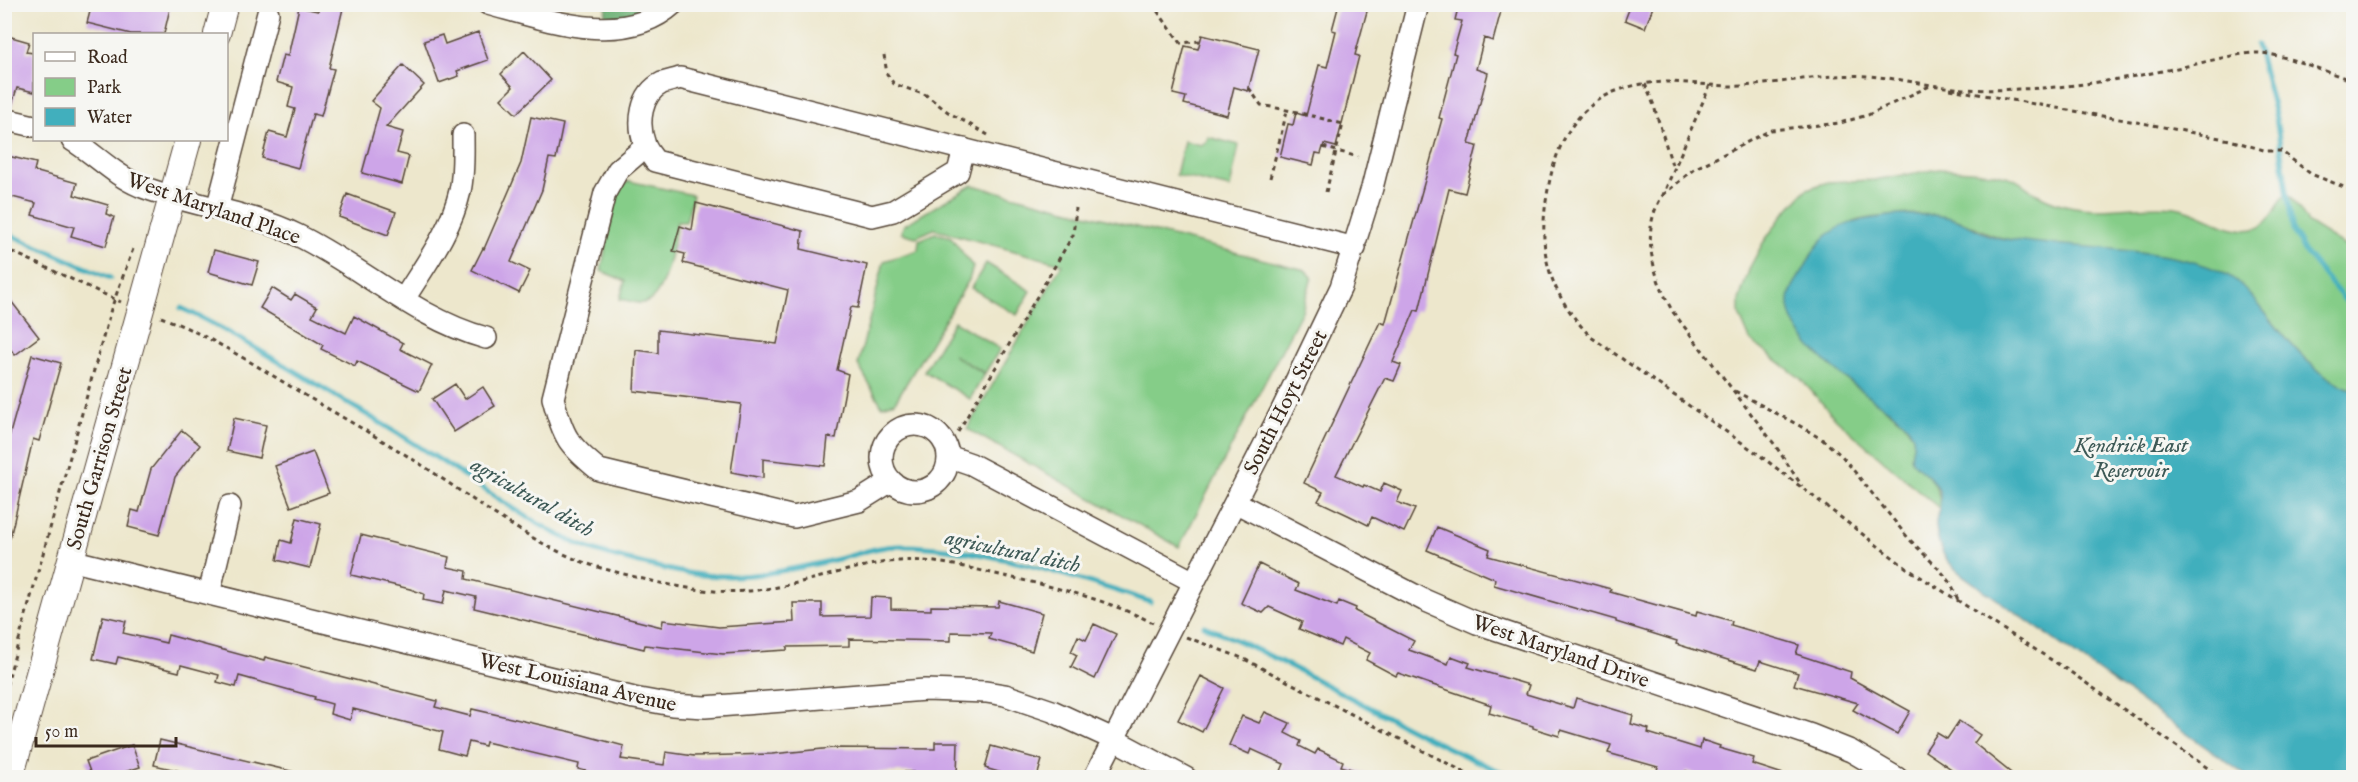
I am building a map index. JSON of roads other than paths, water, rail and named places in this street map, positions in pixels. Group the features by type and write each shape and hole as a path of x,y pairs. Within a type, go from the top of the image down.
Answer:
{"main road":[{"path":"217,33 225,4"},
{"name":"South Garrison Street","path":"10,777 188,141"}],"street":[{"path":"488,4 568,24 611,27 646,21 673,4"},
{"name":"South Hoyt Street","path":"1094,777 1324,327 1355,248 1418,4"},
{"path":"217,209 268,13"},
{"path":"964,149 958,172 893,212 872,216 656,161 645,147 641,129 642,112 646,96 661,84 680,78 964,149 1355,248"},
{"path":"4,119 33,126"},
{"path":"404,299 442,237 456,205 462,179 463,135"},
{"name":"West Maryland Place","path":"73,141 129,181 172,196 274,225 297,235 447,324 486,338"},
{"path":"645,147 618,170 605,193 553,399 561,428 576,452 599,470 794,517 859,501 891,481"},
{"path":"910,425 921,425 932,429 940,436 946,445 948,456 943,476 936,484 915,491 904,489 891,481 882,465 881,454 891,434 910,425"},
{"path":"948,456 971,464 1194,582"},
{"name":"West Maryland Drive","path":"1235,502 1459,616 1505,634 1811,735 1851,751 1897,777"},
{"path":"209,594 230,506"},
{"name":"West Louisiana Avenue","path":"70,560 634,698 672,705 729,706 925,690 970,690 1005,696 1036,705 1186,777"}],"water":[{"name":"Kendrick East Reservoir","path":"1896,215 1947,217 2000,238 2156,254 2187,260 2214,269 2244,287 2294,348 2315,368 2339,384 2353,390 2353,777 2248,777 1972,582 1950,564 1941,548 1936,530 1940,502 1939,490 1933,480 1912,460 1914,441 1909,429 1896,415 1850,382 1821,357 1798,330 1791,315 1789,297 1792,288 1822,240 1831,232 1851,223"}],"waterway":[{"path":"2257,45 2276,118 2293,231 2306,254 2354,311"},
{"name":"agricultural ditch","path":"4,232 110,278"},
{"name":"agricultural ditch","path":"181,308 242,340 380,423 537,523 575,543 606,554 685,573 729,576 793,569 883,547 929,547 994,557 1151,602"},
{"name":"agricultural ditch","path":"1204,626 1283,662 1438,743 1517,778"}]}
